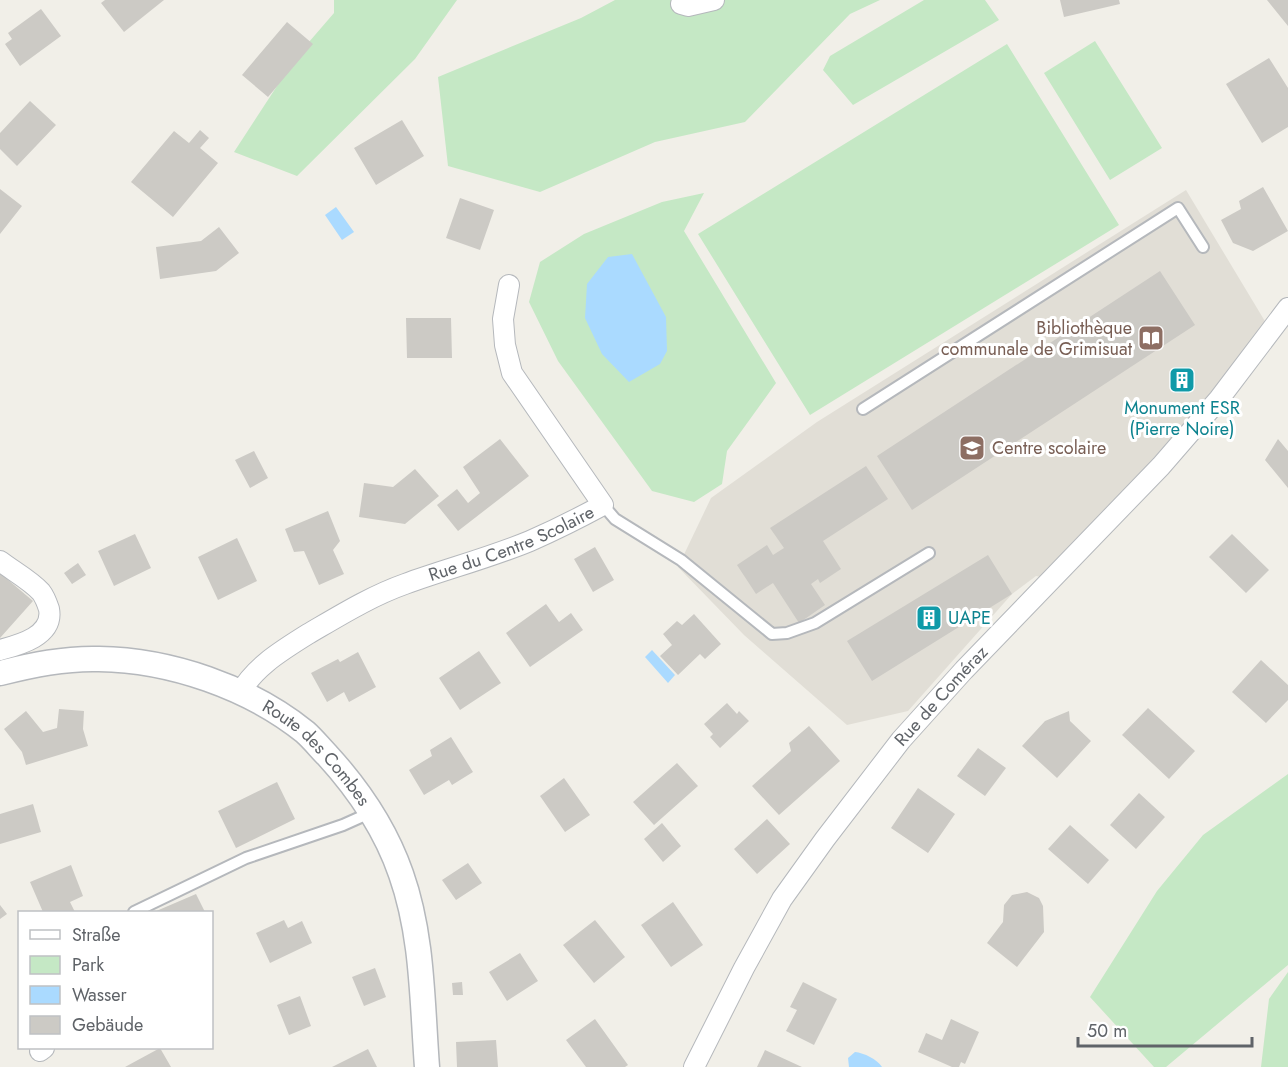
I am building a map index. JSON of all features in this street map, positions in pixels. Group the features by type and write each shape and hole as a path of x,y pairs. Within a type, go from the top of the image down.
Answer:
{"street":[{"path":"681,4 688,6 714,0"},
{"name":"Rue du Centre Scolaire","path":"240,693 247,680 267,662 345,613 403,585 529,541 603,505 512,373 505,345 503,319 509,285"},
{"name":"Rue de Coméraz","path":"694,1067 782,899 914,723 1147,474 1288,308"},
{"path":"0,561 42,593 50,616 44,629 33,639 0,650"},
{"name":"Route des Combes","path":"0,673 63,660 98,659 129,661 182,670 240,693 306,733 351,781 372,812 398,866 414,922 422,980 427,1067"}],"lane":[{"path":"863,409 1178,208 1203,247"},
{"path":"603,505 615,519 681,560 772,634 787,633 815,623 928,553"},
{"path":"136,911 246,858 343,825 372,812"}],"shaded area":[{"name":"Centre scolaire","path":"1186,190 1266,323 1262,330 1183,426 1105,512 1041,577 1036,576 1012,594 908,711 847,725 744,635 678,567 711,498 817,422"}],"green space":[{"path":"334,0 457,0 415,59 297,176 234,152 296,57 334,13"},
{"path":"615,0 880,0 850,14 745,122 655,142 540,192 448,166 438,77 581,18"},
{"path":"924,0 985,0 999,20 853,105 823,70 830,56"},
{"path":"1095,41 1162,148 1110,180 1044,73"},
{"path":"1007,44 1119,225 810,415 698,234"},
{"path":"704,193 684,231 776,383 727,451 722,484 694,502 652,491 558,361 529,302 540,262 584,234 662,202"},
{"path":"1288,774 1288,965 1166,1067 1154,1067 1090,997 1157,891 1203,835"},
{"path":"1288,972 1288,1067 1261,1067 1269,999"}],"water":[{"path":"336,207 354,232 342,240 325,215"},
{"path":"632,254 666,317 667,351 660,364 629,382 602,354 585,318 587,284 608,257"},
{"path":"652,650 675,675 668,683 645,657"},
{"path":"855,1052 870,1057 882,1067 849,1067 848,1058"}],"building":[{"path":"105,0 164,0 124,32 101,3"},
{"path":"1060,0 1119,0 1120,4 1064,17"},
{"path":"1267,0 1288,0 1288,26"},
{"path":"41,9 61,36 20,66 5,44 12,39 8,33"},
{"path":"287,22 313,44 268,97 242,75"},
{"path":"1269,58 1288,88 1288,127 1262,143 1226,84"},
{"path":"30,101 56,125 17,166 0,149 0,133"},
{"path":"402,120 424,156 376,185 354,148"},
{"path":"200,130 209,138 200,148 218,163 173,217 131,182 174,131 189,143"},
{"path":"1263,187 1288,231 1253,251 1233,243 1221,220 1241,209 1239,201"},
{"path":"0,189 22,206 0,234"},
{"path":"460,198 494,210 480,250 446,238"},
{"path":"219,227 239,253 216,271 160,279 156,247 201,241"},
{"path":"1160,271 1195,325 912,510 877,456"},
{"path":"406,318 451,318 452,358 407,358"},
{"name":"Monument ESR (Pierre Noire)","path":"1182,370 1192,380 1182,389 1172,380"},
{"path":"500,439 529,476 458,531 437,505 457,489 468,503 480,493 463,467"},
{"path":"1278,439 1288,451 1288,488 1265,460"},
{"path":"254,451 268,478 250,488 235,460"},
{"path":"866,466 888,499 823,541 841,569 820,583 818,579 811,584 825,605 799,623 773,583 756,594 737,565 767,545 773,555 784,548 770,528"},
{"path":"415,469 439,496 405,524 359,517 364,483 393,487"},
{"path":"328,511 340,541 333,550 344,574 319,585 304,551 294,552 285,529"},
{"path":"135,534 151,568 114,586 98,551"},
{"path":"1232,534 1269,570 1246,593 1209,557"},
{"path":"237,538 257,581 218,600 198,557"},
{"path":"595,547 614,580 593,592 574,559"},
{"name":"UAPE","path":"988,555 1012,594 872,681 847,641"},
{"path":"78,563 86,575 72,584 64,573"},
{"path":"0,573 33,601 0,638"},
{"path":"546,604 559,622 571,613 583,630 530,667 506,633"},
{"path":"694,614 721,644 705,659 700,654 678,675 660,656 672,645 663,634 677,621 682,625"},
{"path":"479,651 501,683 460,710 439,678"},
{"path":"358,652 376,687 349,702 344,692 327,702 311,673"},
{"path":"1261,660 1288,685 1288,700 1266,723 1232,692"},
{"path":"727,703 737,714 739,711 749,721 720,748 710,737 713,734 704,724"},
{"path":"1148,708 1195,751 1169,779 1122,735"},
{"path":"59,709 84,711 83,729 88,746 26,765 22,752 4,729 26,711 43,732 57,728"},
{"path":"1069,711 1070,721 1091,741 1057,778 1022,746 1045,721"},
{"path":"809,726 840,761 779,815 752,786 791,751 789,743"},
{"path":"451,737 473,772 452,785 449,780 424,795 409,770 432,756 430,750"},
{"path":"978,748 1006,768 985,796 957,776"},
{"path":"677,763 698,786 654,825 633,802"},
{"path":"564,778 590,815 565,832 540,796"},
{"path":"277,782 295,819 236,848 218,811"},
{"path":"918,788 955,814 928,853 891,828"},
{"path":"1139,793 1165,817 1136,849 1110,825"},
{"path":"33,804 41,832 0,844 0,814"},
{"path":"767,819 790,844 757,874 734,849"},
{"path":"662,823 681,846 663,862 644,839"},
{"path":"1070,825 1109,860 1088,884 1048,849"},
{"path":"468,863 482,883 456,900 442,880"},
{"path":"71,865 83,896 70,902 74,911 43,911 30,882"},
{"path":"1027,892 1039,898 1043,906 1044,932 1017,967 987,943 1003,922 1004,905 1012,895"},
{"path":"196,894 204,911 156,911"},
{"path":"673,902 703,945 671,967 641,925"},
{"path":"0,905 7,914 0,919"},
{"path":"284,920 288,928 302,921 312,943 270,963 256,933"},
{"path":"595,920 625,957 594,983 563,945"},
{"path":"520,953 538,981 507,1001 489,972"},
{"path":"375,968 386,997 364,1006 352,977"},
{"path":"462,982 463,995 453,995 452,983"},
{"path":"803,982 837,999 814,1045 786,1031 797,1010 790,1007"},
{"path":"300,996 311,1026 289,1035 277,1005"},
{"path":"595,1019 628,1065 625,1067 586,1067 566,1040"},
{"path":"951,1019 979,1032 965,1064 961,1062 959,1067 952,1067 918,1052 926,1033 942,1040"},
{"path":"496,1040 498,1067 457,1067 456,1042"},
{"path":"161,1049 171,1067 125,1067"},
{"path":"368,1049 377,1067 332,1067"},
{"path":"765,1050 802,1067 757,1067"}],"place":[{"name":"Bibliothèque communale de Grimisuat","path":"1151,338"},
{"name":"Monument ESR (Pierre Noire)","path":"1182,380"},
{"name":"Centre scolaire","path":"972,448"},
{"name":"UAPE","path":"929,618"}]}
